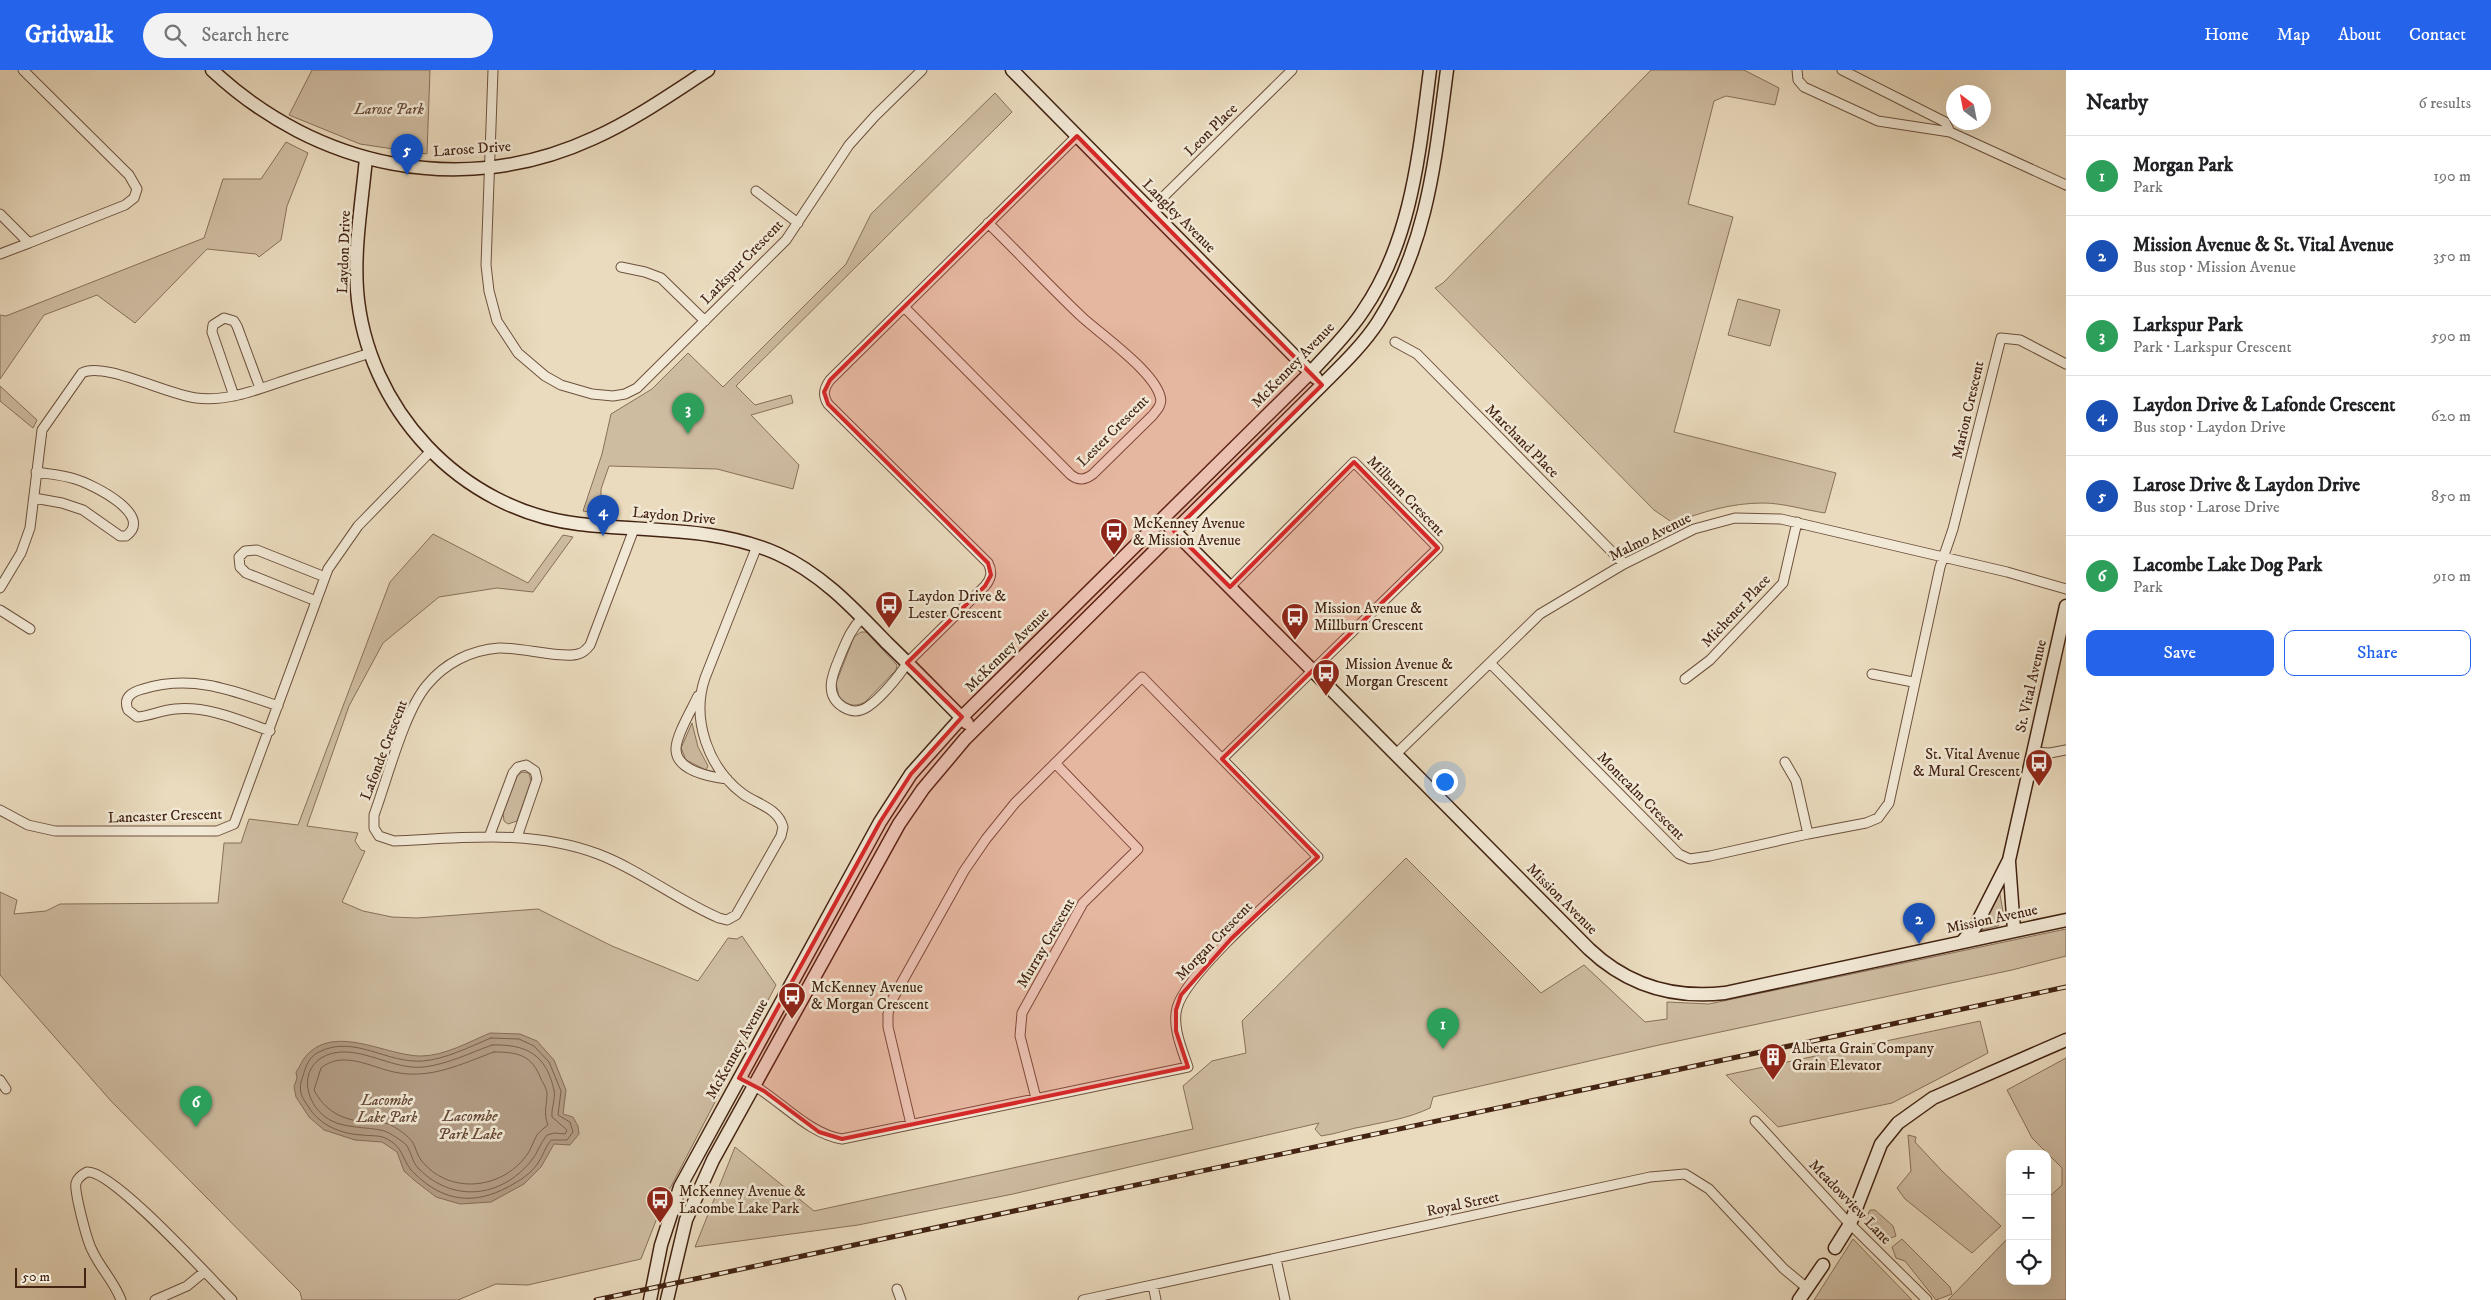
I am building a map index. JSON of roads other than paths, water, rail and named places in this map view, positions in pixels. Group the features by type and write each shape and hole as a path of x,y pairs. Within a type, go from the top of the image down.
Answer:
{"street":[{"path":"0,254 125,205 134,198 137,189 129,175 24,70"},
{"name":"Larose Drive","path":"212,70 250,103 279,122 315,141 366,158 426,169 490,167 532,160 593,139 612,130 708,70"},
{"name":"Larkspur Crescent","path":"493,70 486,265 491,302 497,321 512,346 545,376 570,389 613,396 625,394 638,388 786,240 849,145 875,116 922,70"},
{"name":"Langley Avenue","path":"1012,70 1322,385"},
{"name":"Leon Place","path":"1150,210 1292,70"},
{"name":"McKenney Avenue","path":"650,1300 661,1245 680,1187 880,822 911,774 962,717 1311,372 1346,335 1364,310 1391,263 1403,230 1414,179 1430,70"},
{"path":"667,1300 686,1220 713,1160 898,824 922,789 974,730 1357,350 1378,322 1404,275 1420,230 1432,183 1447,70"},
{"path":"1797,70 1798,80 1804,87 1878,121 1950,132 2066,185"},
{"path":"1842,70 1945,122 1950,132"},
{"path":"862,618 852,630 832,677 831,690 838,704 852,710 866,708 902,673 907,663 985,586 991,575 988,563 828,404 824,398 825,388 830,380 1077,136"},
{"name":"Laydon Drive","path":"366,158 356,278 361,320 370,353 392,401 408,424 431,451 473,485 527,512 565,522 634,529 705,533 757,546 788,559 833,589 974,730"},
{"name":"Larkspur Crescent","path":"756,191 798,223"},
{"path":"0,214 29,243"},
{"name":"Lester Crescent","path":"904,307 1075,478 1082,480 1093,474 1152,416 1160,406 1161,397 1137,365 1106,335 1082,316 988,223"},
{"name":"Larkspur Crescent","path":"620,267 645,272 661,278 705,320"},
{"path":"234,396 212,332 213,325 224,318 234,321 237,326 260,388"},
{"name":"Marion Crescent","path":"1944,557 1958,511 2001,338 2020,340 2066,364"},
{"name":"Marchand Place","path":"1395,342 1417,354 1624,564"},
{"path":"0,588 25,544 30,528 42,430 76,380 87,370 102,370 195,398 234,396 370,353"},
{"name":"Lancaster Crescent","path":"0,810 28,825 55,831 223,830 230,827 238,819 325,576 340,549 358,526 431,451"},
{"name":"Milburn Crescent","path":"1230,587 1354,462 1438,548 1311,670"},
{"path":"34,498 62,503 83,510 120,536 126,536 135,527 135,521 126,510 95,487 73,478 36,472"},
{"name":"Malmo Avenue","path":"1395,755 1540,614 1624,564 1682,534 1719,521 1750,517 1797,522 1944,557 2066,589"},
{"name":"Mission Avenue","path":"1162,520 1599,958 1621,974 1645,986 1685,994 1725,993 2066,920"},
{"name":"Michener Place","path":"1686,678 1710,660 1783,583 1797,522"},
{"name":"Lafonde Crescent","path":"634,529 590,645 585,650 571,655 506,648 472,653 454,661 438,673 426,686 415,703 374,815 373,824 376,833 382,838 394,841 517,837 556,842 598,854 716,917 731,919 742,907 781,836 783,827 775,812 742,794 727,779 714,760 705,740 700,714 701,692"},
{"name":"Lafonde Crescent","path":"727,779 707,776 682,763 676,752 678,741 701,692 757,546"},
{"path":"316,601 246,573 240,567 240,557 245,551 257,550 325,576"},
{"name":"Montcalm Crescent","path":"1490,663 1679,854 1690,859 1866,823 1878,818 1889,803 1914,682 1944,557"},
{"name":"St. Vital Avenue","path":"1962,942 1975,927 2009,860 2066,606"},
{"path":"0,610 30,629"},
{"path":"1222,759 1311,670"},
{"path":"1872,674 1914,682"},
{"name":"Morgan Crescent","path":"739,1078 756,1085 813,1128 834,1138 842,1139 1188,1067 1176,1031 1176,1010 1181,995 1231,939 1318,857 1142,677 1015,803 975,855 892,1000 888,1014 888,1028 911,1124"},
{"path":"270,731 222,714 199,709 172,709 137,717 128,710 126,702 133,692 151,686 193,682 226,688 278,706"},
{"path":"2033,752 2050,754 2066,750"},
{"path":"1785,762 1796,781 1808,834"},
{"name":"Murray Crescent","path":"1036,1098 1020,1036 1022,1013 1083,903 1138,848 1055,763"},
{"path":"489,837 514,771 526,765 535,771 537,779 517,837"},
{"name":"St. Vital Avenue","path":"2009,860 2014,930"},
{"path":"1835,1248 1850,1224 1881,1144 1898,1123 1933,1098 2066,1040"},
{"path":"0,1080 6,1089"},
{"name":"Meadowview Lane","path":"1755,1121 1850,1224 1927,1300"},
{"path":"121,1300 114,1283 92,1250 84,1225 76,1186 81,1176 87,1172 97,1173 132,1199 232,1300"},
{"name":"Royal Street","path":"1083,1300 1650,1177 1686,1174 1709,1189 1784,1269 1807,1288"},
{"path":"1276,1259 1285,1300"},
{"path":"1799,1300 1823,1265"},
{"path":"155,1300 180,1290 204,1272"},
{"path":"1153,1285 1156,1300"},
{"path":"897,1289 901,1300"}],"water":[{"name":"Lacombe Park Lake","path":"490,1033 520,1034 537,1041 554,1060 566,1090 563,1114 573,1117 578,1126 579,1134 570,1145 554,1144 541,1167 524,1184 491,1202 460,1204 436,1197 404,1171 397,1152 382,1142 355,1140 324,1130 309,1117 296,1097 294,1087 297,1078 296,1072 303,1059 318,1047 331,1042 346,1041 407,1055 421,1056 439,1054"}],"railway":[{"path":"596,1300 2066,987"}],"place":[{"name":"Larose Drive & Laydon Drive","path":"407,175"},
{"name":"Larkspur Park","path":"688,434"},
{"name":"Laydon Drive & Lafonde Crescent","path":"603,536"},
{"name":"McKenney Avenue & Mission Avenue","path":"1114,556"},
{"name":"Laydon Drive & Lester Crescent","path":"889,629"},
{"name":"Mission Avenue & Millburn Crescent","path":"1295,641"},
{"name":"Mission Avenue & Morgan Crescent","path":"1326,697"},
{"name":"St. Vital Avenue & Mural Crescent","path":"2039,787"},
{"name":"Mission Avenue & St. Vital Avenue","path":"1919,944"},
{"name":"McKenney Avenue & Morgan Crescent","path":"792,1020"},
{"name":"Morgan Park","path":"1443,1049"},
{"name":"Alberta Grain Company Grain Elevator","path":"1773,1081"},
{"name":"Lacombe Lake Dog Park","path":"196,1127"},
{"name":"McKenney Avenue & Lacombe Lake Park","path":"660,1224"}],"park label":[{"name":"Larose Park","path":"389,109"},
{"name":"Lacombe Lake Park","path":"387,1108"}]}
